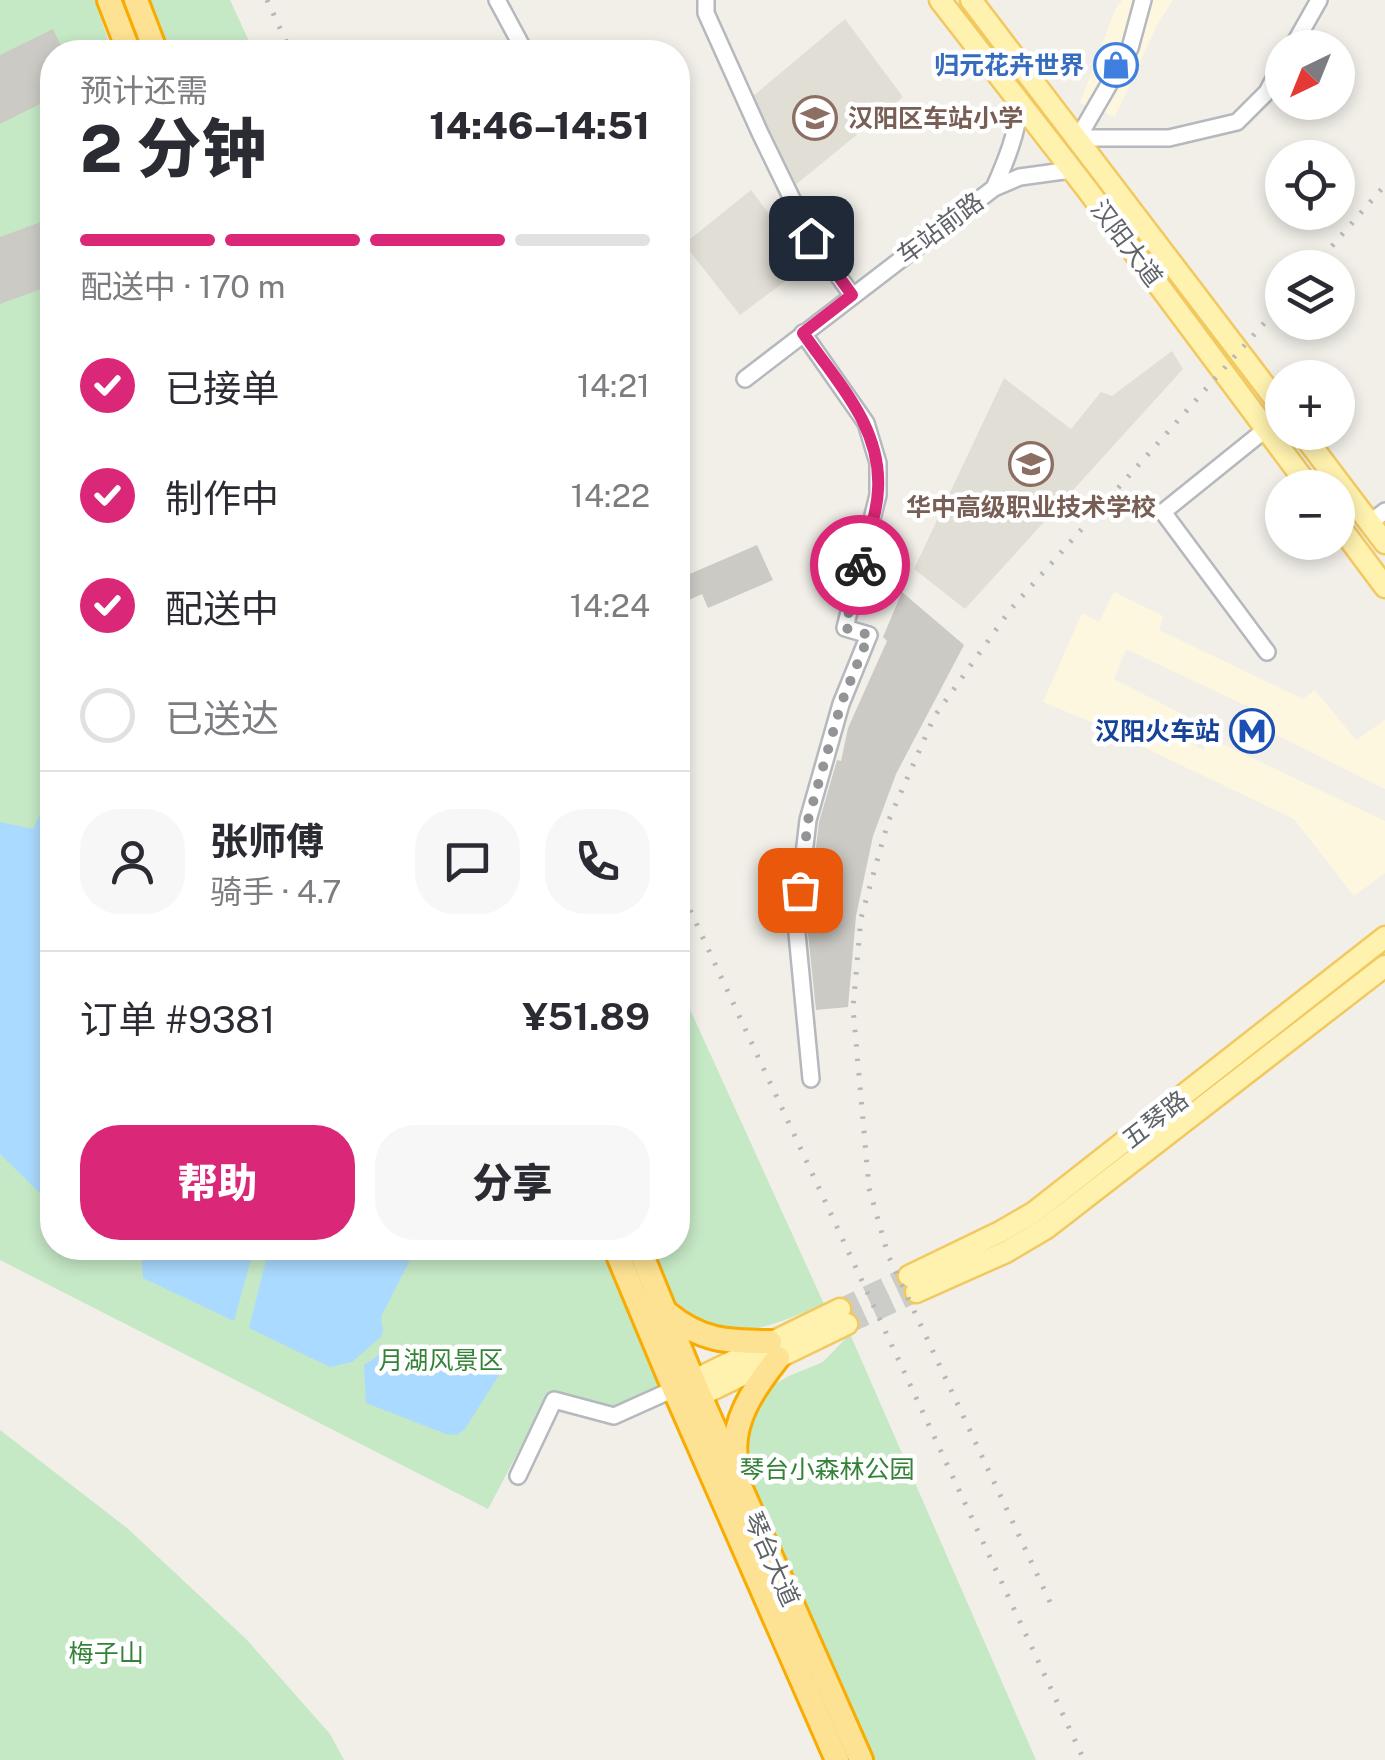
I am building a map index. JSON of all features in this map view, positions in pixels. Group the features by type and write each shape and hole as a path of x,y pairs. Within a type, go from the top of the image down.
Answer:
{"highway":[{"path":"109,0 125,40"},
{"path":"136,0 151,40"},
{"name":"琴台大道","path":"621,1260 687,1393 741,1488 860,1760"},
{"name":"琴台大道","path":"644,1260 666,1312 687,1393 837,1760"},
{"path":"666,1312 702,1336 774,1350 736,1428 734,1446 741,1488"}],"main road":[{"name":"汉阳大道","path":"940,0 1265,429"},
{"name":"汉阳大道","path":"971,0 1265,386"},
{"name":"汉阳大道","path":"1281,450 1296,470"},
{"path":"1317,450 1378,517 1385,543"},
{"path":"1355,547 1385,587"},
{"name":"五琴路","path":"1385,938 1033,1214 913,1284 1020,1245 1045,1229 1385,966"},
{"path":"687,1393 843,1316"}],"street":[{"path":"497,0 519,40"},
{"path":"706,0 706,13 811,238 852,295"},
{"path":"1078,138 1130,48 1144,0"},
{"path":"1302,30 1320,0"},
{"path":"1078,138 1169,138 1237,122 1265,94"},
{"path":"994,188 1008,159 1020,104"},
{"path":"994,188 1020,177 1072,170"},
{"name":"车站前路","path":"745,379 994,188"},
{"path":"803,333 866,423 878,462 878,494 845,628 869,635 841,704 808,820 798,906 811,1080"},
{"path":"1265,431 1163,512 1267,652"},
{"path":"518,1476 554,1400 614,1416 687,1393"}],"shaded area":[{"name":"归元花卉世界","path":"1122,0 1173,0 1156,27 1115,117 1080,103"},
{"name":"汉阳区车站小学","path":"845,19 903,97 788,191 746,102"},
{"path":"751,190 790,242 803,236 819,256 740,315 690,252 690,239"},
{"name":"华中高级职业技术学校","path":"1172,351 1183,369 965,609 914,569 1004,378 1071,429 1101,392 1112,396"},
{"path":"1114,592 1163,616 1159,630 1303,699 1315,690 1356,740 1385,720 1385,789 1259,726 1264,714 1126,649 1114,679 1184,715 1177,736 1203,750 1210,738 1385,821 1385,873 1354,896 1294,819 1043,702 1082,613 1099,622"}],"green space":[{"name":"月湖风景区","path":"0,0 95,0 108,40 40,40 40,1260 609,1260 662,1385 613,1407 551,1390 488,1509 0,1260"},
{"path":"144,0 230,0 248,40 160,40"},
{"path":"690,1009 824,1304 767,1326 728,1331 692,1320 671,1300 654,1260 690,1260"},
{"name":"琴台小森林公园","path":"850,1334 1036,1760 874,1760 745,1469 744,1430 768,1388 823,1362"},
{"name":"梅子山","path":"0,1430 127,1528 246,1639 330,1734 344,1760 0,1760"}],"water":[{"path":"40,815 40,1193 0,1154 0,822 33,829"},
{"path":"142,1260 251,1260 234,1321 143,1278"},
{"path":"266,1260 410,1260 381,1317 381,1337 352,1362 330,1367 249,1328"},
{"path":"393,1346 424,1371 495,1355 504,1367 465,1429 457,1435 446,1434 366,1403 364,1365"}],"building":[{"path":"53,29 58,40 40,40 40,104 0,124 0,55"},
{"path":"40,222 40,289 0,304 0,237"},
{"path":"757,545 773,580 708,608 702,594 690,600 690,574"},
{"path":"902,592 964,645 896,774 873,836 856,916 848,1007 816,1010 807,924 819,822 837,760 841,761 848,728 887,641 883,637"}],"tunnel":[{"path":"840,1309 909,1276"},
{"path":"847,1324 916,1292"}],"railway":[{"path":"267,0 285,40"},
{"path":"1329,250 1385,185"},
{"path":"1050,1602 888,1255 869,1188 853,1008 861,918 888,822 934,717 1010,610 1265,322"},
{"path":"690,910 1084,1760"}],"way so far":[{"path":"800,890 808,820 841,704 869,635 845,628 860,565"}],"place":[{"name":"归元花卉世界","path":"1116,65"},
{"name":"汉阳区车站小学","path":"815,118"},
{"name":"华中高级职业技术学校","path":"1031,464"},
{"name":"汉阳火车站","path":"1252,731"}],"route":[{"path":"811,238 852,295 803,333 866,423 878,462 878,494 860,565"}]}
